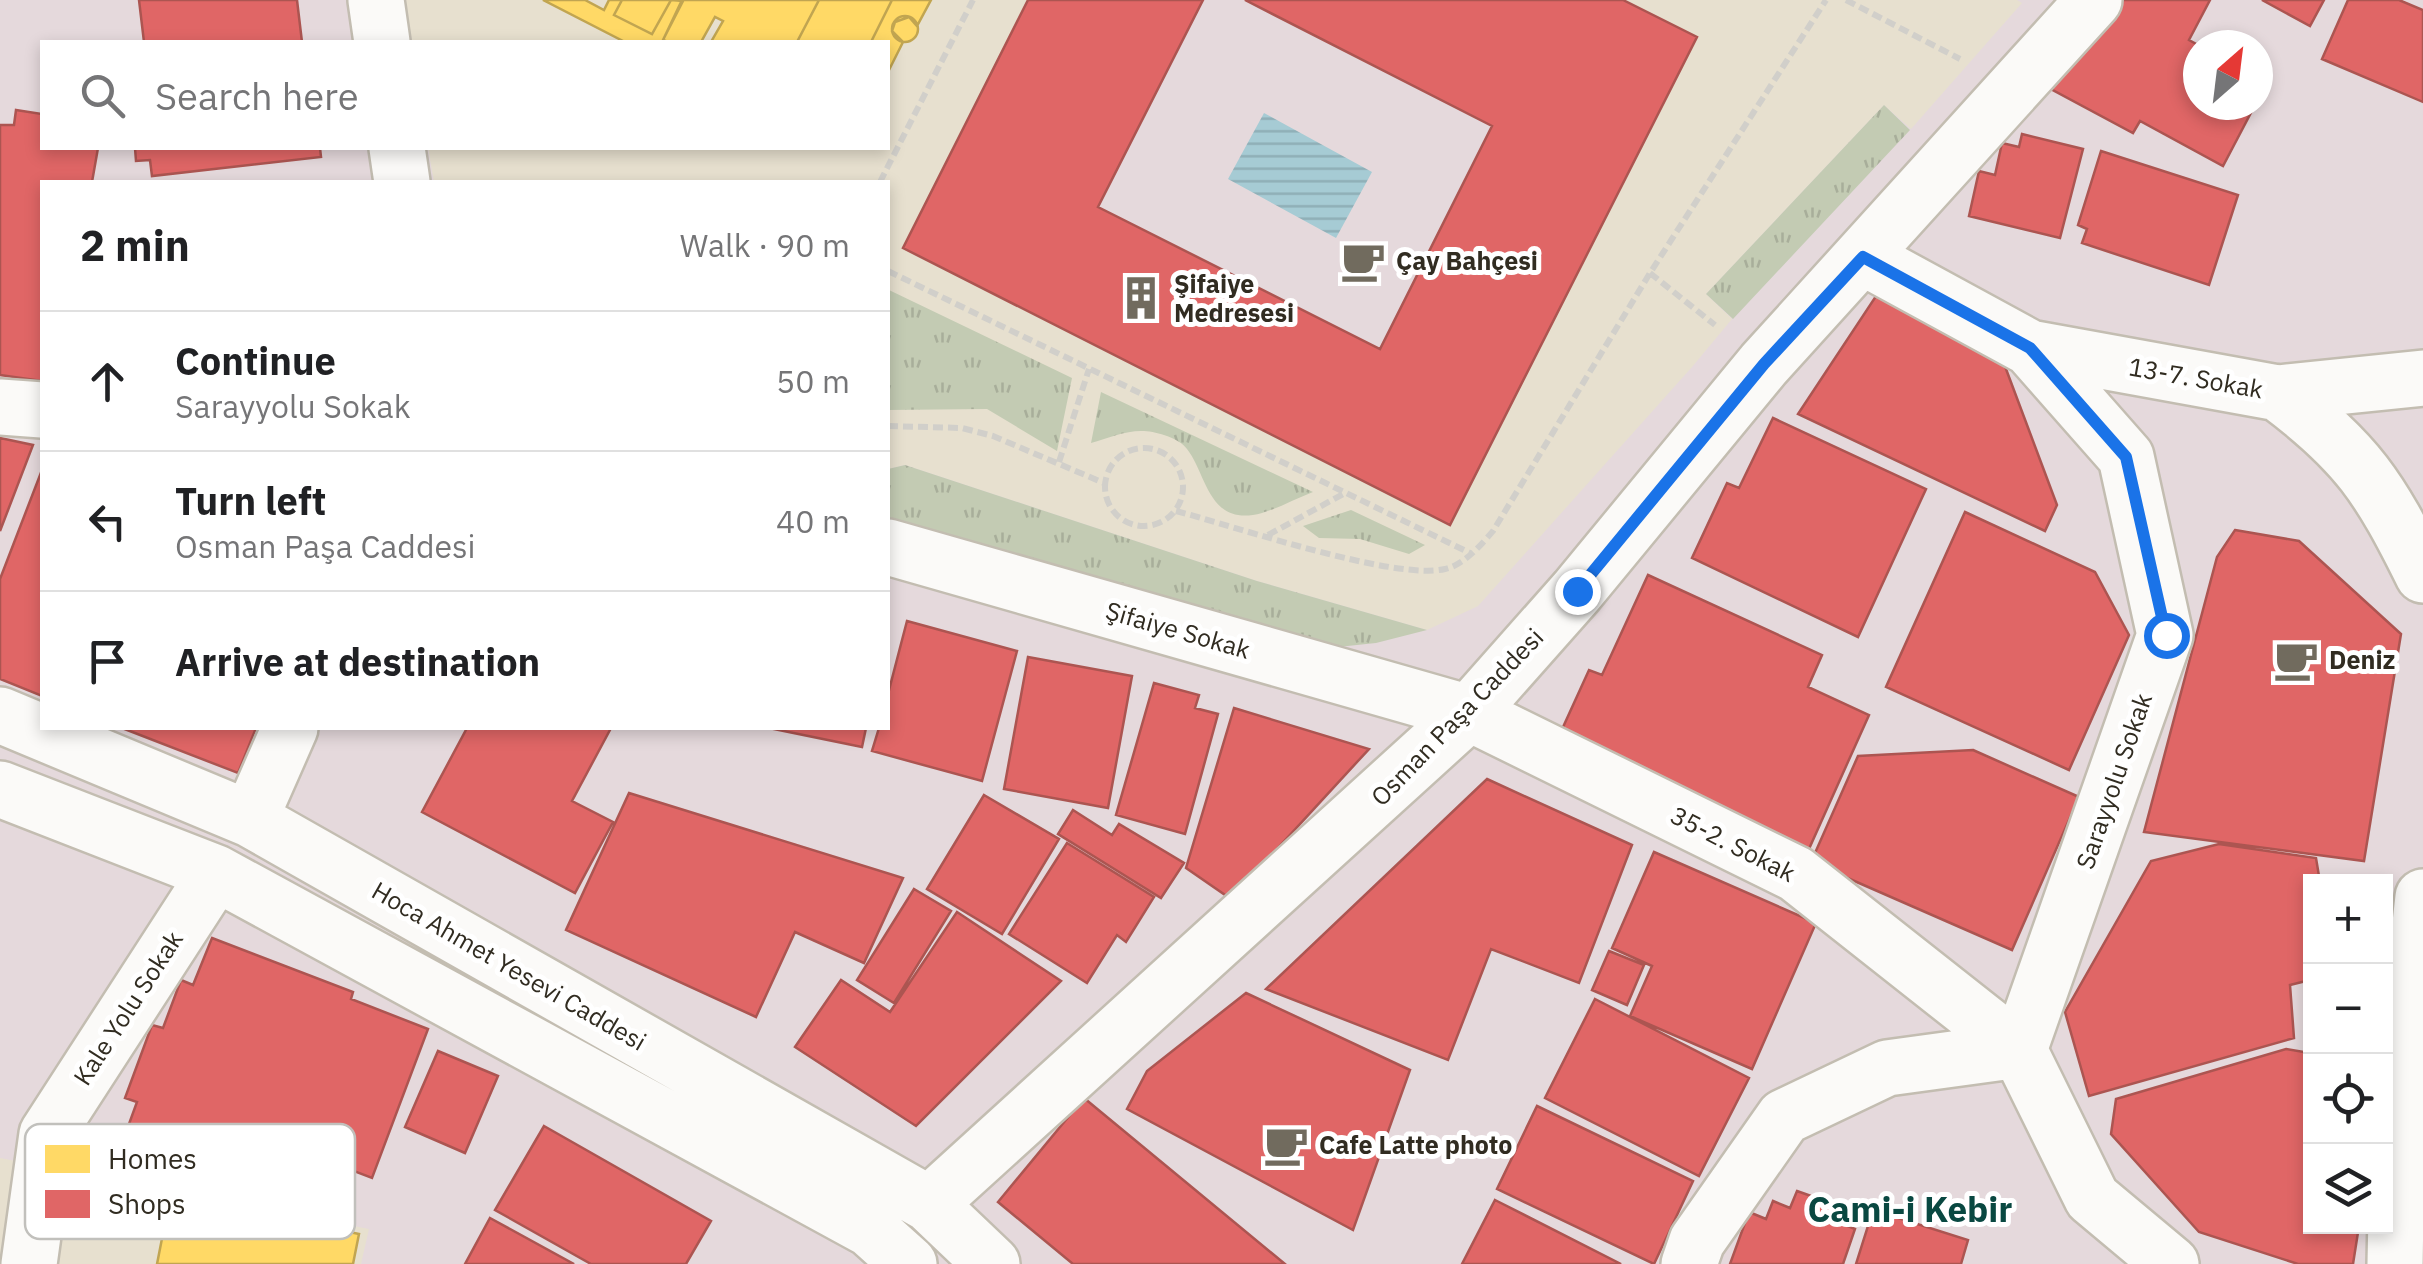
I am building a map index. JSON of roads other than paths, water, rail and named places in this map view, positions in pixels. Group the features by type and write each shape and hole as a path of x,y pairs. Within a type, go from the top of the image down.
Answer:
{"street":[{"path":"376,0 382,40"},
{"name":"Osman Paşa Caddesi","path":"929,1204 1408,773 1469,712 1577,591 1764,364 2094,0"},
{"path":"397,150 402,180"},
{"name":"Sarayyolu Sokak","path":"1863,257 2030,348 2126,457 2166,635 2019,1050"},
{"name":"13-7. Sokak","path":"2030,348 2278,392 2423,378"},
{"path":"2278,392 2332,434 2383,495 2423,575"},
{"path":"0,407 40,410"},
{"name":"Şifaiye Sokak","path":"890,548 1469,712"},
{"name":"35-2. Sokak","path":"1469,712 1796,874 2019,1050"},
{"name":"Hoca Ahmet Yesevi Caddesi","path":"0,715 250,819 929,1204 992,1264"},
{"path":"250,819 289,730"},
{"path":"0,789 216,873 872,1252"},
{"name":"Kale Yolu Sokak","path":"28,1124 216,873"},
{"path":"2395,1264 2410,1121 2423,897"},
{"path":"1689,1264 1698,1242 1784,1117 1887,1068 2019,1050 2092,1198 2171,1264"},
{"name":"Kale Yolu Sokak","path":"23,1131 25,1169"},
{"name":"Kale Yolu Sokak","path":"29,1239 30,1264"}],"water":[{"path":"1264,113 1372,172 1336,238 1228,179"}],"place":[{"name":"Çay Bahçesi","path":"1363,261"},
{"name":"Şifaiye Medresesi","path":"1141,298"},
{"name":"Deniz","path":"2296,660"},
{"name":"Cafe Latte photo","path":"1286,1145"}],"district":[{"name":"Cami-i Kebir","path":"1910,1210"}]}
